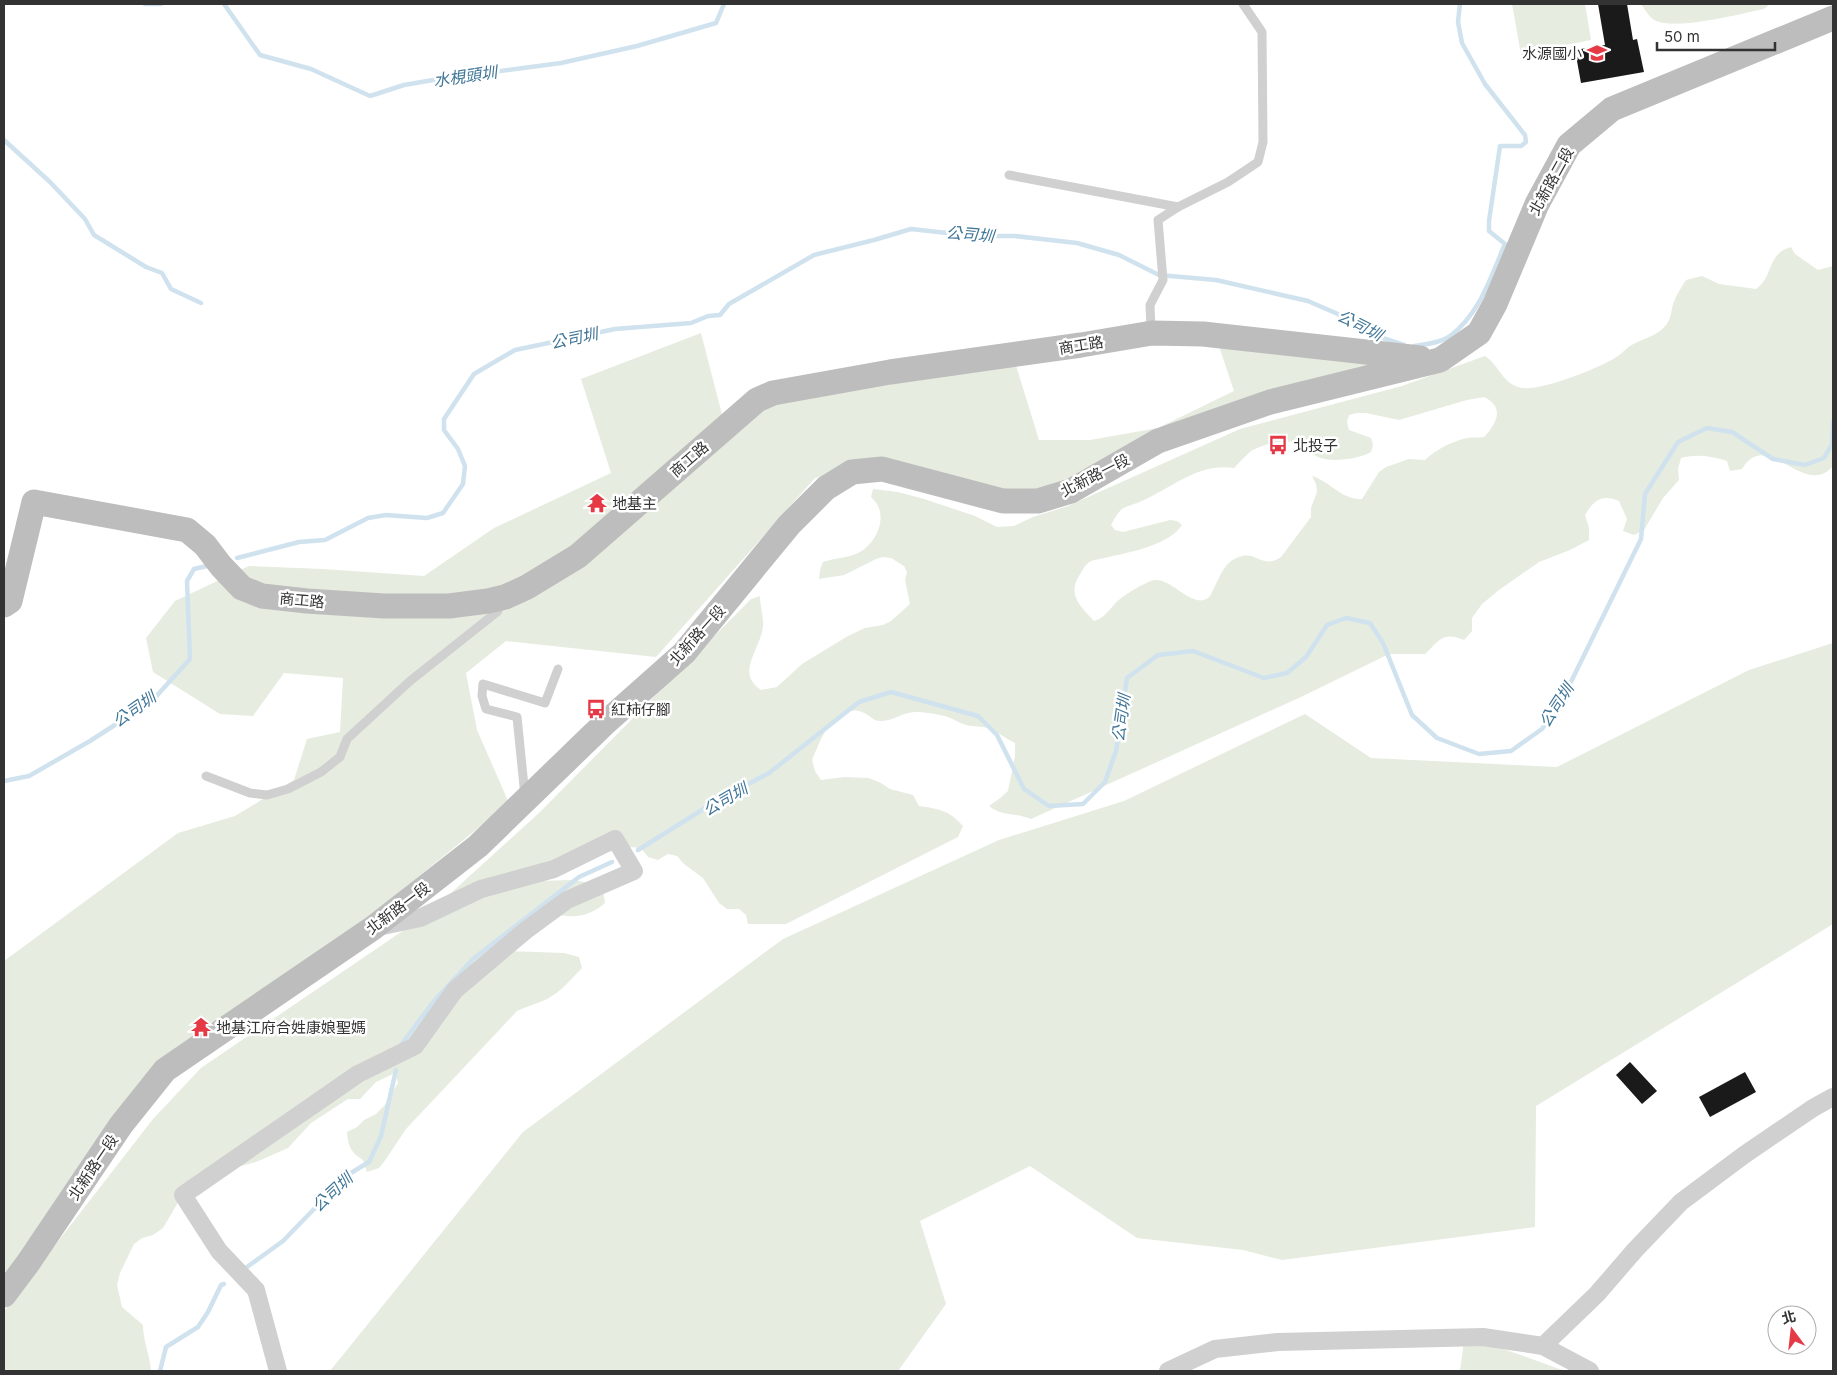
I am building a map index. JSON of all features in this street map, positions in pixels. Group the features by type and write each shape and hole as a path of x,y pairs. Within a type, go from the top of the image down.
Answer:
{"main road":[{"name":"北新路二段","path":"1440,360 1478,332 1495,304 1536,204 1569,145 1612,109 1833,18"},
{"name":"商工路","path":"4,605 10,601 34,502 188,530 205,545 221,566 242,588 262,596 307,602 384,606 449,606 505,597 527,587 578,556 757,400 773,393 890,372 1152,333 1203,334 1440,360"},
{"name":"北新路一段","path":"4,1295 28,1263 120,1125 165,1070 373,928 478,846 604,724 684,654 790,525 826,488 852,472 882,469 1003,501 1038,501 1071,491 1158,441 1270,402 1440,360"}],"street":[{"path":"278,1371 256,1290 219,1251 183,1196 358,1074 415,1046 455,990 525,931 567,900 634,871 615,840 554,868 481,888 420,918 373,928"},
{"path":"1543,1346 1597,1294 1635,1250 1681,1202 1744,1155 1813,1108 1833,1097"},
{"path":"1168,1371 1215,1348 1278,1342 1483,1337 1543,1346 1590,1371"}],"lane":[{"path":"1152,333 1150,305 1163,280 1158,220 1178,207 1228,182 1258,162 1263,142 1262,32 1242,4"},
{"path":"1009,176 1178,207"},
{"path":"206,776 250,794 267,795 288,789 321,772 340,757 347,739 410,682 497,612 505,597"},
{"path":"525,801 517,717 486,709 482,696 483,684 545,703 558,669"}],"shaded area":[{"path":"1512,4 1585,4 1591,40 1561,46 1562,52 1522,60"},
{"path":"1641,4 1770,4 1764,9 1679,24 1656,21"},
{"path":"1791,247 1795,254 1818,270 1833,266 1833,466 1822,474 1810,475 1798,471 1774,458 1763,455 1752,458 1742,469 1730,471 1727,461 1721,459 1698,456 1681,458 1678,469 1679,480 1663,498 1644,530 1634,535 1623,531 1627,519 1619,501 1603,498 1595,502 1585,515 1589,528 1589,540 1570,550 1539,562 1499,590 1482,604 1472,618 1472,631 1464,640 1451,636 1442,638 1425,654 1389,654 1301,697 1031,819 999,812 989,806 1008,791 1015,756 1015,743 996,731 986,727 966,725 945,716 926,713 911,712 882,721 876,720 862,712 852,711 843,713 836,718 824,734 812,760 815,771 821,780 844,777 869,778 890,789 913,795 919,806 943,811 958,821 963,826 958,837 786,924 748,924 746,915 739,909 727,909 719,903 703,878 684,864 677,856 668,854 658,860 648,857 641,848 631,847 619,851 593,852 539,881 571,880 592,883 603,890 605,903 599,908 580,916 551,913 507,951 564,953 579,957 582,968 557,993 543,1001 517,1011 406,1129 379,1168 367,1172 363,1160 351,1149 347,1132 376,1114 384,1106 398,1083 395,1073 376,1082 360,1099 348,1099 311,1123 288,1148 256,1162 215,1173 180,1199 163,1228 134,1244 120,1273 117,1285 122,1307 143,1325 151,1371 4,1371 4,1311 153,1119 201,1068 429,913 539,813 751,599 760,596 763,619 761,636 749,669 753,683 761,690 777,687 802,664 848,636 865,628 883,625 891,621 910,604 905,580 907,572 904,566 891,558 883,557 876,559 844,575 819,579 823,562 858,553 876,535 881,519 877,504 871,497 873,489 898,492 924,499 975,516 997,527 1014,526 1033,517 1068,506 1240,429 1402,386 1485,356 1508,381 1518,387 1539,387 1569,378 1610,361 1630,346 1663,329 1669,320 1674,301 1686,280 1702,276 1719,284 1756,289 1762,284 1774,260 1783,250","holes":["1484,397 1491,401 1497,410 1497,416 1484,437 1470,438 1451,443 1439,449 1425,460 1409,459 1386,467 1379,472 1362,499 1348,497 1312,476 1317,492 1311,508 1311,517 1281,557 1269,562 1250,556 1234,559 1224,570 1208,598 1196,600 1169,584 1156,580 1148,582 1123,597 1105,615 1094,621 1077,600 1074,589 1076,583 1084,568 1091,561 1153,545 1165,540 1182,525 1177,521 1170,520 1123,532 1115,530 1111,525 1119,512 1195,473 1220,467 1234,468 1253,450 1283,441 1295,443 1324,459 1337,460 1359,457 1371,452 1373,445 1371,438 1349,430 1347,422 1349,415 1366,413 1399,420 1467,400"]},
{"path":"701,333 727,434 780,398 1014,359 1039,440 1090,440 1158,428 1234,391 1217,340 1437,356 1028,499 879,461 815,478 656,657 506,641 466,673 477,730 509,803 264,1002 161,1069 4,1280 4,961 178,833 235,816 294,780 307,739 340,732 343,678 284,673 253,716 220,714 153,672 146,638 175,601 249,566 424,576 494,528 611,473 581,379"},
{"path":"1833,643 1833,924 1536,1106 1535,1227 1282,1260 1243,1250 1137,1238 1030,1166 920,1221 946,1304 898,1371 330,1371 523,1132 783,939 999,840 1124,801 1305,714 1371,758 1557,767 1749,670"},
{"path":"1464,1341 1495,1346 1565,1371 1460,1371"}],"building":[{"path":"1598,4 1627,4 1633,40 1637,39 1644,72 1581,83 1575,50 1605,45"},
{"path":"1630,1062 1657,1091 1642,1104 1616,1075"},
{"path":"1745,1072 1756,1092 1710,1117 1699,1097"}],"waterway":[{"name":"水梘頭圳","path":"145,4 161,4"},
{"name":"水梘頭圳","path":"224,4 260,55 311,69 370,96 404,85 561,63 637,46 716,23 724,4"},
{"name":"公司圳","path":"1414,346 1438,342 1450,336 1469,317 1484,294 1505,244 1489,231 1500,146 1521,146 1526,142 1525,135 1485,84 1462,43 1458,22 1460,4"},
{"path":"4,140 50,182 85,219 94,235 146,267 162,273 171,289 201,303"},
{"name":"公司圳","path":"237,558 299,542 325,540 368,518 386,515 427,518 443,513 463,484 465,466 458,449 444,430 444,419 474,374 515,350 615,329 691,323 708,316 720,315 729,304 814,255 911,229 974,236 1015,236 1077,243 1119,255 1159,275 1216,280 1308,301 1356,322 1374,335 1404,345"},
{"name":"公司圳","path":"638,850 718,800 769,773 859,702 891,692 978,716 997,735 1024,789 1049,806 1083,804 1105,782 1116,751 1127,678 1158,655 1193,651 1264,678 1287,673 1306,657 1327,625 1346,618 1370,623 1383,643 1412,715 1437,738 1479,754 1511,751 1542,729 1568,688 1641,539 1645,494 1678,442 1707,428 1732,432 1773,459 1805,465 1824,458 1832,444 1833,422"},
{"name":"公司圳","path":"4,781 29,776 90,741 152,701 190,659 187,581 194,569 207,566"},
{"name":"公司圳","path":"400,1046 434,1001 473,959 579,877 612,862"},
{"name":"公司圳","path":"247,1267 283,1241 346,1176 369,1162 381,1136 396,1070"},
{"name":"公司圳","path":"160,1371 166,1347 198,1327 208,1312 221,1285 224,1284"}],"place":[{"name":"水源國小","path":"1597,53"},
{"name":"北投子","path":"1278,445"},
{"name":"地基主","path":"597,503"},
{"name":"紅柿仔腳","path":"596,709"},
{"name":"地基江府合姓康娘聖媽","path":"201,1027"}]}
